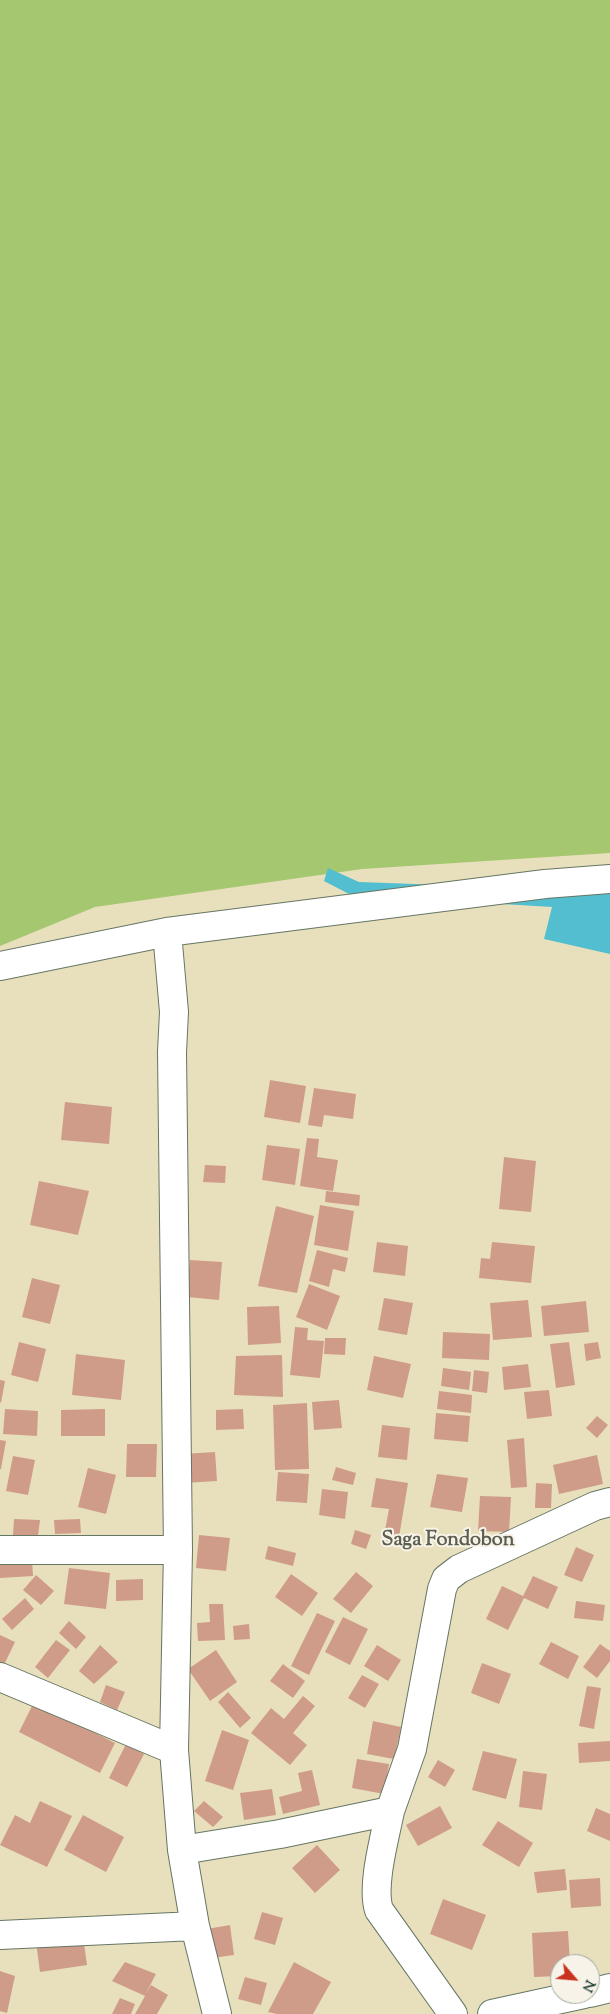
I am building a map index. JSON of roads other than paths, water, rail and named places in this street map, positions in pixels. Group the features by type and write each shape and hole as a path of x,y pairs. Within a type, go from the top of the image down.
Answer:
{"street":[{"path":"0,966 167,932 545,884 610,879"},
{"path":"167,932 174,1012 172,1052 178,1550 174,1750 182,1850 195,1926 217,2014"},
{"path":"453,2014 379,1910 376,1902 379,1871 390,1811 412,1748 442,1590 446,1579 459,1569 595,1506 610,1502"},
{"path":"0,1550 178,1550"},
{"path":"0,1676 174,1750"},
{"path":"182,1850 280,1834 390,1811"},
{"path":"0,1935 195,1926"},
{"path":"492,2014 550,2001"}],"water":[{"path":"328,868 359,882 610,891 610,954 544,939 552,907 351,895 324,881"}],"district":[{"name":"Saga Fondobon","path":"448,1542"}]}
